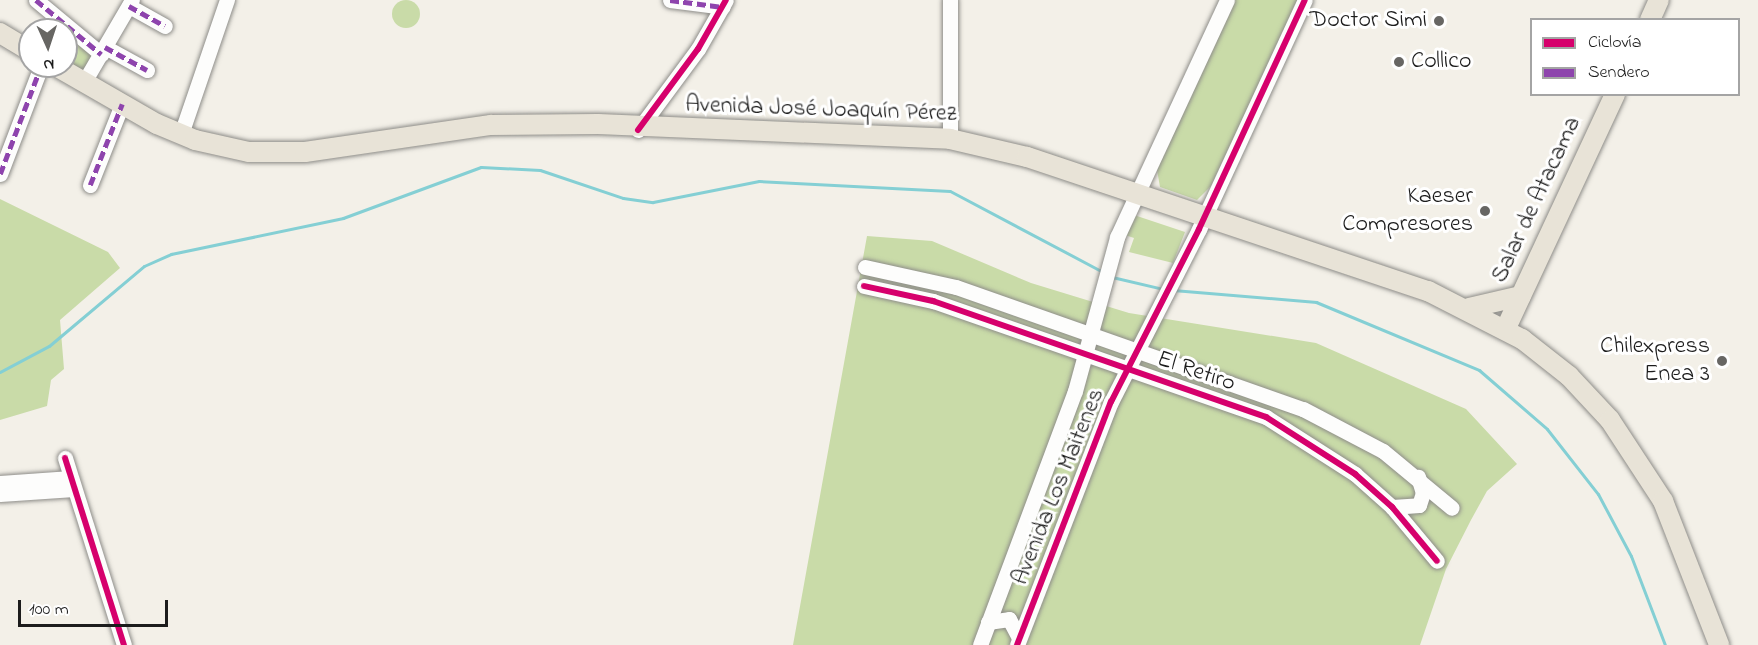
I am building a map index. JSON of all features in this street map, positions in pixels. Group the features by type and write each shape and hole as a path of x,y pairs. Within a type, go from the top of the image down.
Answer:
{"main road":[{"path":"1651,18 1659,0"},
{"path":"0,33 18,44"},
{"name":"Avenida José Joaquín Pérez","path":"77,78 181,134 229,149 285,154 465,126 598,124 638,130 950,139 1010,151 1205,216 1469,308 1506,328 1584,390 1635,453 1670,514 1719,645"},
{"name":"Salar de Atacama","path":"1506,328 1614,96"},
{"path":"1469,308 1521,296"}],"street":[{"path":"181,134 227,0"},
{"path":"670,0 724,4"},
{"path":"950,0 950,139"},
{"name":"Avenida Los Maitenes","path":"980,645 1086,352 1096,306 1113,248 1136,193 1227,0"},
{"name":"Avenida Los Maitenes","path":"1018,641 1127,367 1154,320 1205,216 1305,0"},
{"path":"44,3 103,50 147,70"},
{"path":"84,82 131,3 165,26"},
{"path":"638,130 724,4"},
{"path":"0,174 36,78"},
{"path":"90,184 122,104"},
{"name":"El Retiro","path":"865,267 892,271 1090,332 1324,418 1418,477 1452,508"},
{"path":"886,289 884,281 892,271"},
{"name":"El Retiro","path":"864,286 886,289 1086,352 1286,427 1337,459 1392,507 1437,561"},
{"path":"65,458 124,645"},
{"path":"1392,507 1419,505 1423,493 1418,477"},
{"path":"0,483 72,484"},
{"path":"0,494 72,484"},
{"path":"988,622 1009,619 1018,641"}],"green space":[{"path":"406,0 416,4 420,14 416,24 406,28 396,24 392,14 396,4"},
{"path":"1233,0 1298,0 1211,186 1197,200 1160,187 1156,164"},
{"path":"78,37 96,53 86,74 78,70"},
{"path":"0,199 108,252 120,268 60,320 64,369 51,380 47,406 0,420"},
{"path":"1134,215 1185,232 1173,263 1129,252 1134,238 1125,235"},
{"path":"867,236 932,241 1031,283 1129,313 1316,343 1466,409 1517,464 1487,491 1471,520 1446,569 1420,645 793,645"}],"waterway":[{"path":"0,372 49,346 144,266 171,254 343,218 481,167 540,170 623,198 653,202 759,181 950,191 1103,272"},
{"path":"1112,277 1163,289"},
{"path":"1173,290 1316,302 1479,370 1547,429 1598,494 1631,556 1665,645"}],"marked path":[{"path":"36,0 101,54"},
{"path":"670,0 723,7"},
{"path":"129,6 165,26"},
{"path":"105,47 147,70"},
{"path":"0,174 36,78"},
{"path":"90,185 122,104"}],"cycle path":[{"path":"638,130 698,49 726,0"},
{"path":"1017,645 1111,402 1199,229 1305,0"},
{"path":"864,286 933,301 1266,417 1355,474 1392,507 1437,561"},
{"path":"65,458 124,645"}],"place":[{"name":"Doctor Simi","path":"1439,21"},
{"name":"Collico","path":"1399,62"},
{"name":"Kaeser Compresores","path":"1485,211"},
{"name":"Chilexpress Enea 3","path":"1722,361"}]}
